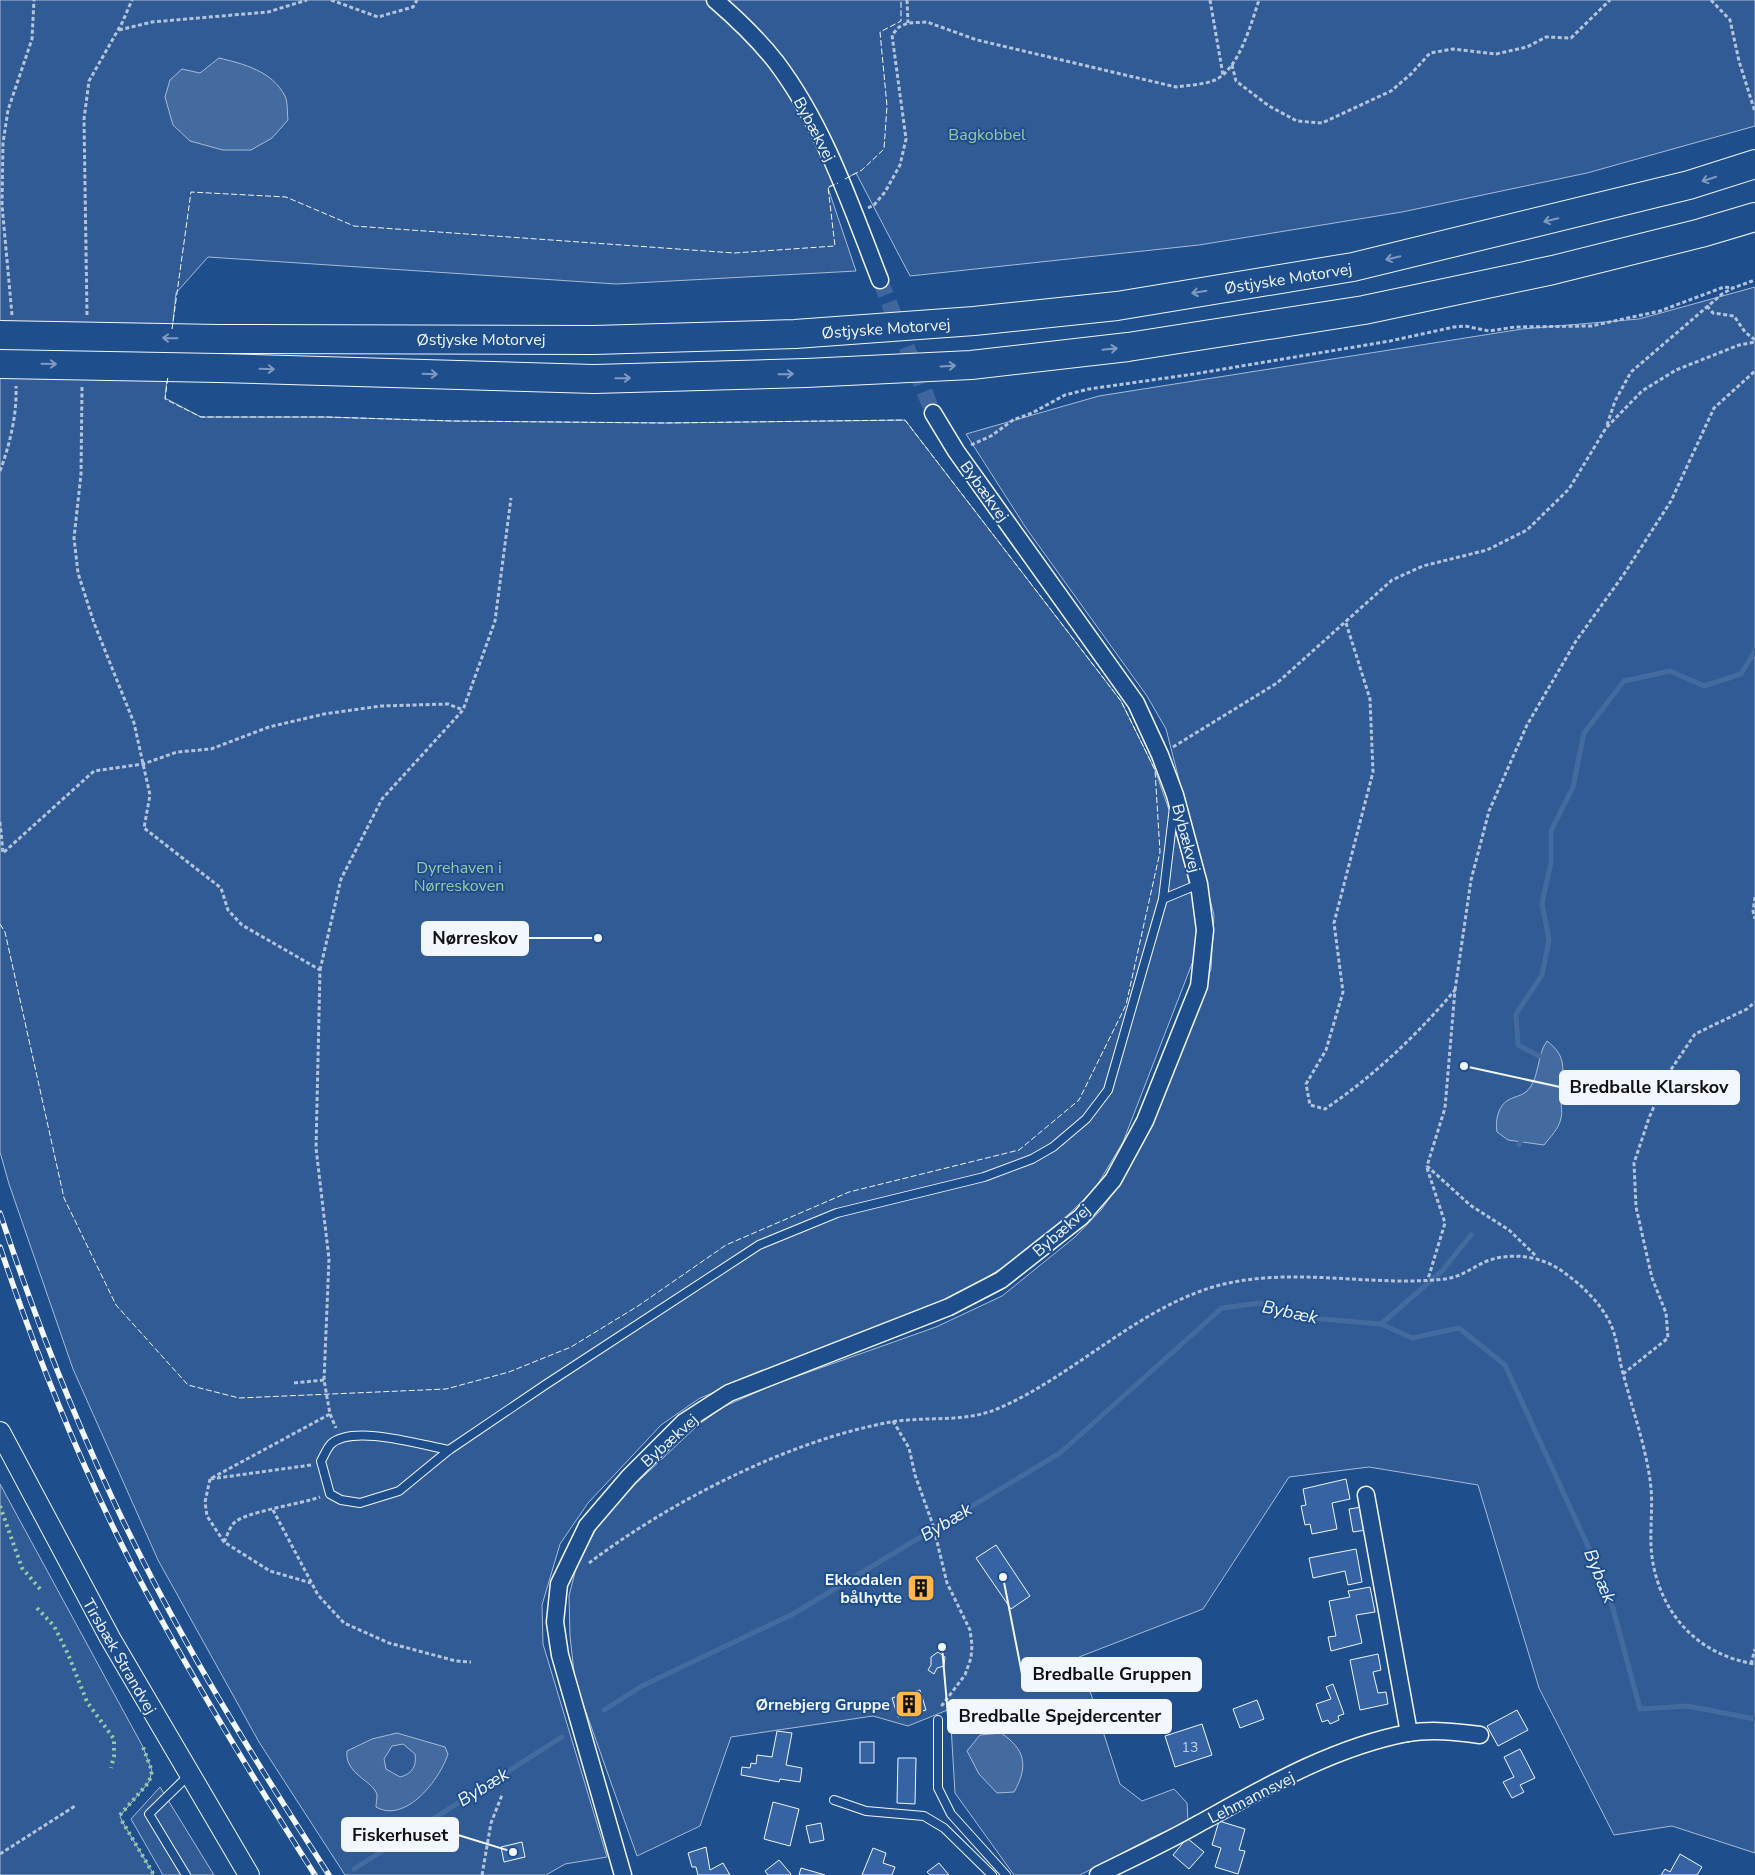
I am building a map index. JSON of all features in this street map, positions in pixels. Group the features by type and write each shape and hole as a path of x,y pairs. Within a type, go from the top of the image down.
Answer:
{"highway":[{"name":"Østjyske Motorvej","path":"7,328 219,339 594,340 795,334 974,322 1108,307 1354,267 1689,186 1755,164"},
{"path":"8,370 219,368 594,379 806,373 971,365 1128,347 1364,310 1553,270 1701,233 1755,217"}],"street":[{"name":"Bybækvej","path":"715,0 739,21 776,62 805,107 837,172 880,280"},
{"name":"Bybækvej","path":"624,1875 560,1655 555,1622 559,1584 586,1526 629,1477 684,1422 729,1393 949,1307 1000,1280 1081,1217 1113,1180 1145,1121 1199,986 1205,930 1199,884 1175,795 1160,755 1136,702 956,451 933,414"},
{"name":"Tirsbæk Strandvej","path":"0,1432 105,1629 248,1875"},
{"path":"1366,1495 1410,1733"},
{"name":"Lehmannsvej","path":"1098,1875 1267,1786 1369,1744 1410,1733 1450,1731 1480,1735"}],"lane":[{"path":"449,1450 353,1435 341,1438 330,1444 321,1464 330,1494 341,1500 360,1504 399,1491 449,1450 759,1245 836,1213 984,1177 1032,1159 1053,1147 1086,1119 1108,1090 1163,900 1175,795"},
{"path":"1163,900 1199,884"},
{"path":"938,1720 938,1788 951,1814 1006,1875"},
{"path":"186,1875 149,1814 189,1775"},
{"path":"834,1800 866,1811 924,1816 944,1828 992,1875"}],"path":[{"path":"7,328 2,205 3,143 8,110 32,39 34,0"},
{"path":"87,321 84,119 89,81 118,30 132,0"},
{"path":"118,30 152,22 268,12 307,0"},
{"path":"331,0 378,17 413,7 417,0"},
{"path":"908,0 908,23"},
{"path":"1210,0 1223,75"},
{"path":"855,216 874,205 900,164 906,139 892,35 898,27 908,23 927,22 977,40 1176,87 1206,83 1223,75 1232,64 1247,36 1259,0"},
{"path":"1232,64 1236,81 1268,106 1297,121 1322,123 1392,91 1411,74 1430,52 1453,49 1496,54 1527,47 1546,37 1572,38 1610,0"},
{"path":"1711,0 1730,20 1738,61 1754,110"},
{"path":"0,150 3,143"},
{"path":"1160,755 1277,683 1392,580 1423,566 1487,550 1527,530 1569,489 1606,428 1615,401 1632,372 1707,306 1733,288 1755,280"},
{"path":"956,451 991,436 1013,420 1032,413 1065,395 1089,389 1194,374 1390,341 1454,327 1465,326 1488,331 1515,327 1591,326 1660,311 1724,287 1733,288"},
{"path":"1707,306 1713,313 1734,316 1745,332 1755,341"},
{"path":"1606,428 1642,391 1676,370 1739,345 1755,341"},
{"path":"0,471 7,452 16,405 8,370"},
{"path":"1428,1279 1445,1223 1427,1166 1445,1108 1455,990 1473,871 1489,811 1527,724 1576,641 1624,574 1671,501 1714,408 1755,371"},
{"path":"83,379 81,474 74,538 78,573 94,623 134,723 150,795 144,828 221,888 228,910 242,925 320,970"},
{"path":"341,1438 330,1414 324,1380 329,1259 316,1148 320,970 341,879 382,799 463,710 495,621 511,498"},
{"path":"1346,623 1370,699 1373,772 1334,923 1343,992 1326,1050 1306,1084 1310,1105 1325,1109 1353,1090 1418,1033 1455,990"},
{"path":"0,822 3,853 94,771 143,764 177,752 210,749 268,727 324,714 381,706 429,704 448,704 463,710"},
{"path":"1755,897 1753,911 1755,919"},
{"path":"1623,1374 1668,1338 1666,1313 1652,1278 1636,1207 1634,1163 1649,1118 1668,1074 1695,1034 1747,1009 1755,1002"},
{"path":"1427,1166 1470,1205 1509,1230 1536,1256 1564,1271 1591,1295 1611,1326 1646,1451 1651,1492 1652,1556 1660,1591 1674,1616 1705,1648 1753,1664 1755,1649"},
{"path":"559,1584 602,1552 684,1502 778,1454 828,1438 893,1421 960,1418 994,1410 1025,1394 1169,1306 1221,1285 1263,1277 1356,1280 1448,1279 1491,1259 1536,1256"},
{"path":"294,1383 324,1380"},
{"path":"312,1583 270,1571 224,1542 207,1516 204,1502 210,1480 330,1414"},
{"path":"893,1421 909,1448 915,1475 933,1524 947,1583 964,1616 972,1645 971,1658 964,1675 941,1706 938,1720"},
{"path":"210,1480 321,1464"},
{"path":"224,1542 234,1523 244,1516 302,1504 330,1494"},
{"path":"273,1510 318,1595 344,1623 389,1643 456,1661 472,1662"},
{"path":"482,1875 491,1822 502,1795"},
{"path":"0,1854 75,1806"}],"shaded area":[{"name":"Dyrehaven i Nørreskoven","path":"0,0 1755,0 1755,126 1587,173 1402,212 1199,245 910,276 856,173 828,188 856,271 616,284 208,257 176,293 165,398 201,417 327,417 452,421 665,423 905,420 1121,701 1155,770 1181,844 1197,919 1195,956 1123,1142 1095,1189 1055,1227 1008,1264 975,1285 935,1305 700,1398 661,1425 588,1503 560,1544 542,1605 543,1644 607,1857 565,1864 546,1875 345,1875 259,1742 158,1560 73,1369 9,1184 0,1152"},
{"path":"219,58 247,66 265,75 273,80 286,98 288,120 272,138 251,150 223,150 190,141 173,125 165,97 170,80 182,69 200,73"},
{"path":"1755,287 1755,1853 1672,1826 1614,1835 1539,1688 1478,1485 1369,1467 1289,1477 1203,1609 1079,1657 1120,1784 1142,1801 1174,1789 1187,1803 1188,1821 1080,1875 1014,1875 955,1793 950,1709 908,1726 873,1716 731,1737 700,1826 637,1856 575,1681 570,1636 569,1596 577,1564 596,1529 628,1491 698,1425 723,1407 775,1384 936,1327 1002,1296 1075,1237 1101,1210 1119,1185 1211,969 1214,915 1166,729 1147,696 1026,528 966,434 1099,396 1522,329 1639,319"},
{"path":"1547,1041 1559,1053 1563,1065 1560,1122 1544,1145 1508,1140 1497,1132 1496,1123 1500,1110 1508,1100 1526,1092 1530,1087 1534,1081 1541,1054"},
{"path":"0,1484 143,1747 152,1771 149,1782 120,1816 154,1875 0,1875"},
{"path":"397,1733 445,1747 448,1754 438,1775 420,1796 410,1804 399,1809 387,1811 376,1807 377,1795 375,1790 354,1771 347,1759 347,1751 372,1739","holes":["403,1744 415,1754 413,1769 408,1774 400,1777 386,1769 384,1759 392,1746"]},
{"path":"1001,1733 1015,1745 1022,1759 1022,1774 1014,1792 997,1793 979,1774 967,1751 980,1735"},
{"path":"160,1787 214,1875 163,1875 131,1819"}],"building":[{"path":"1346,1479 1350,1499 1332,1503 1337,1529 1312,1534 1310,1524 1305,1525 1301,1506 1306,1505 1303,1489"},
{"path":"1362,1507 1366,1530 1353,1532 1349,1509"},
{"path":"996,1545 1030,1596 1011,1609 976,1558"},
{"path":"1356,1549 1362,1582 1348,1585 1345,1571 1313,1578 1309,1558"},
{"name":"Ekkodalen bålhytte","path":"921,1576 926,1577 932,1583 932,1593 926,1599 921,1600 916,1599 910,1593 909,1588 910,1583 916,1577"},
{"path":"1370,1587 1375,1612 1356,1615 1362,1643 1331,1651 1328,1637 1336,1636 1329,1601 1350,1597 1348,1591"},
{"path":"938,1652 945,1657 944,1666 937,1668 934,1674 928,1670 931,1665 931,1657"},
{"path":"1378,1654 1381,1670 1373,1672 1378,1693 1386,1692 1388,1704 1360,1710 1350,1660"},
{"path":"1333,1684 1344,1714 1338,1716 1339,1720 1330,1724 1328,1720 1322,1722 1316,1704 1331,1699 1326,1687"},
{"name":"Ørnebjerg Gruppe","path":"920,1690 926,1710 898,1717 892,1698"},
{"path":"1257,1700 1264,1719 1240,1728 1233,1709"},
{"path":"1517,1710 1528,1730 1498,1746 1487,1726"},
{"path":"1202,1724 1212,1755 1175,1767 1165,1736"},
{"path":"777,1731 792,1733 786,1765 802,1768 800,1782 780,1779 779,1782 741,1775 742,1767 750,1768 751,1763 756,1764 757,1755 772,1757"},
{"path":"860,1742 874,1742 874,1763 860,1763"},
{"path":"1520,1749 1535,1778 1520,1785 1524,1792 1512,1798 1503,1782 1514,1777 1504,1757"},
{"path":"898,1758 916,1758 915,1804 897,1803"},
{"path":"773,1802 799,1809 790,1846 764,1839"},
{"path":"1219,1821 1245,1829 1239,1850 1245,1851 1238,1874 1215,1867 1221,1848 1212,1845"},
{"path":"821,1823 824,1840 810,1843 806,1826"},
{"path":"1187,1838 1204,1852 1189,1869 1173,1855"},
{"path":"522,1842 525,1857 504,1862 501,1847"},
{"path":"706,1847 710,1870 723,1863 730,1875 698,1875 696,1867 692,1867 688,1853"},
{"path":"873,1848 886,1853 883,1863 895,1867 892,1875 862,1875"},
{"path":"1680,1854 1702,1867 1697,1875 1661,1875 1665,1869 1670,1872"},
{"path":"779,1860 791,1874 768,1875 765,1871"},
{"path":"939,1863 949,1875 930,1875 927,1872"},
{"path":"801,1868 825,1875 799,1875"}],"waterway":[{"path":"1539,1056 1518,1045 1516,1014 1542,975 1549,940 1542,903 1551,863 1551,831 1573,787 1584,733 1624,681 1670,671 1704,686 1741,674 1755,651"},
{"path":"1519,1145 1521,1141"},
{"path":"1381,1324 1442,1271 1471,1235"},
{"name":"Bybæk","path":"604,1710 642,1686 793,1614 1060,1453 1222,1308 1260,1303 1310,1318 1381,1324 1412,1338 1459,1328 1505,1365 1608,1590 1640,1709 1688,1706 1755,1719"},
{"name":"Bybæk","path":"354,1869 562,1737"}],"tunnel":[{"path":"880,280 933,413"}],"railway":[{"path":"0,1213 65,1391 103,1478 144,1563 209,1682 329,1875"},
{"path":"0,1247 61,1411 96,1491 134,1569 176,1647 221,1724 315,1875"}],"hedge":[{"path":"0,1506 22,1568 40,1589"},
{"path":"37,1608 54,1626 68,1654 87,1702 114,1739 114,1756 111,1768"},
{"path":"120,1815 149,1782 152,1771 143,1747"},
{"path":"122,1821 154,1875"}],"fence":[{"path":"845,179 862,170 884,149 887,106 880,32 901,21 901,0"},
{"path":"172,329 191,192 286,197 354,226 734,253 835,246 828,187 838,183"},
{"path":"0,924 5,932 64,1198 116,1305 188,1385 239,1398 446,1389 509,1372 571,1347 638,1306 726,1245 849,1192 1019,1150 1079,1100 1126,1005 1160,852 1155,770 1121,701 905,420 665,423 452,421 327,417 201,417 165,399 168,376"}],"place":[{"name":"Nørreskov","path":"598,938"},
{"name":"Bredballe Klarskov","path":"1464,1066"},
{"name":"Bredballe Gruppen","path":"1003,1577"},
{"name":"Ekkodalen bålhytte","path":"921,1588"},
{"name":"Bredballe Spejdercenter","path":"942,1647"},
{"name":"Ørnebjerg Gruppe","path":"909,1704"},
{"name":"Fiskerhuset","path":"513,1852"}],"park label":[{"name":"Bagkobbel","path":"987,134"}]}
